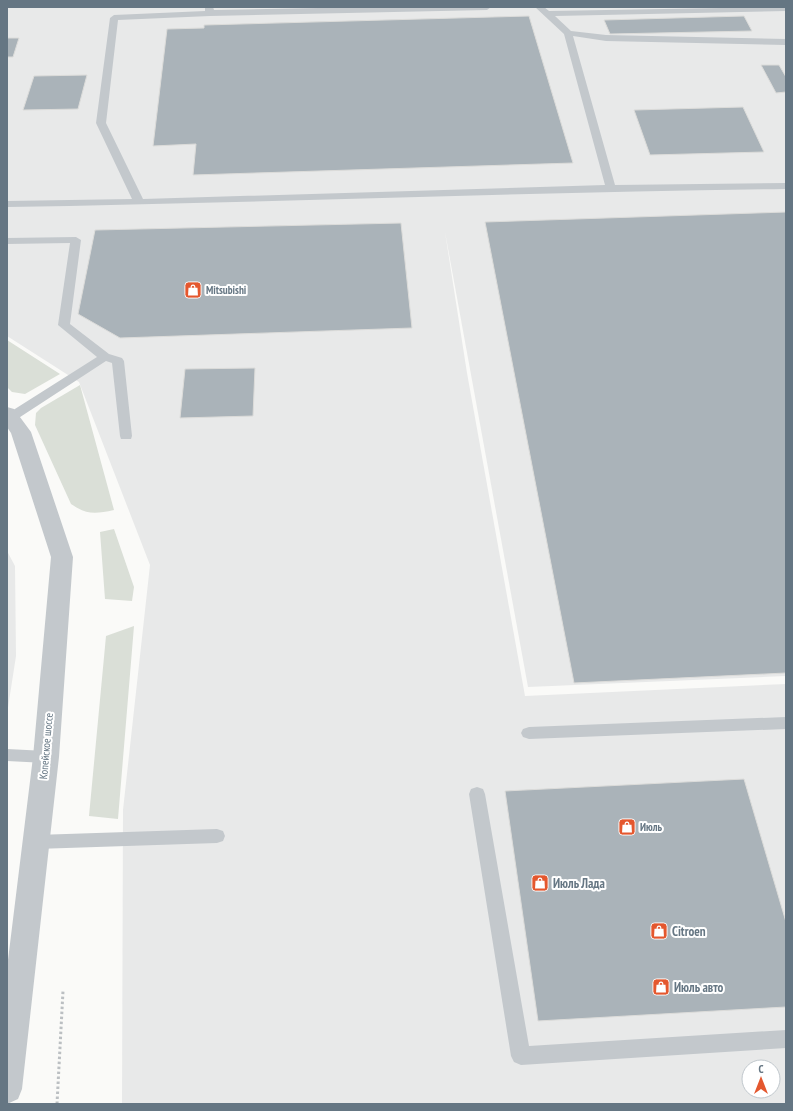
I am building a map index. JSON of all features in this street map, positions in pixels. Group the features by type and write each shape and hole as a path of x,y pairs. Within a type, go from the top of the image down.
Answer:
{"street":[{"name":"Копейское шоссе","path":"7,1089 46,757 62,557 21,432 9,415"}],"lane":[{"path":"139,202 101,123 114,18 210,10 487,7"},
{"path":"543,10 786,8"},
{"path":"543,10 568,33 611,188"},
{"path":"568,33 606,38 786,42"},
{"path":"7,204 139,202 611,188 786,186"},
{"path":"7,241 76,240 64,325 105,357 118,361 126,436"},
{"path":"9,415 105,357"},
{"path":"529,733 786,723"},
{"path":"7,755 46,757"},
{"path":"477,794 521,1056 786,1039"},
{"path":"36,842 217,836"}],"path":[{"path":"57,1104 63,991"}],"shaded area":[{"path":"7,7 786,7 786,676 528,687 445,232 467,373 525,696 786,684 786,1104 122,1104 123,810 150,565 79,382 7,336"},
{"path":"7,340 60,374 25,394 12,392 7,387"},
{"path":"80,385 114,510 91,513 71,504 35,425 36,413 41,408"},
{"path":"114,529 134,587 132,601 105,599 100,532"},
{"path":"7,551 15,566 16,656 7,714"},
{"path":"134,626 118,819 89,816 106,636"}],"building":[{"path":"529,16 573,163 193,175 196,144 153,146 167,29 204,28 204,25"},
{"path":"744,16 752,31 610,34 604,20"},
{"path":"7,38 19,38 13,57 7,57"},
{"path":"761,65 779,65 786,77 786,92 776,93"},
{"path":"87,75 78,109 23,110 34,76"},
{"path":"743,107 764,152 650,155 634,110"},
{"path":"786,212 786,673 574,683 485,222"},
{"path":"401,223 412,328 120,338 78,314 95,230"},
{"path":"255,368 253,416 180,418 185,369"},
{"path":"744,779 786,922 786,1007 538,1021 505,791"}],"place":[{"name":"Mitsubishi","path":"193,290"},
{"name":"Июль","path":"627,827"},
{"name":"Июль Лада","path":"540,883"},
{"name":"Citroen","path":"659,931"},
{"name":"Июль авто","path":"661,987"}]}
